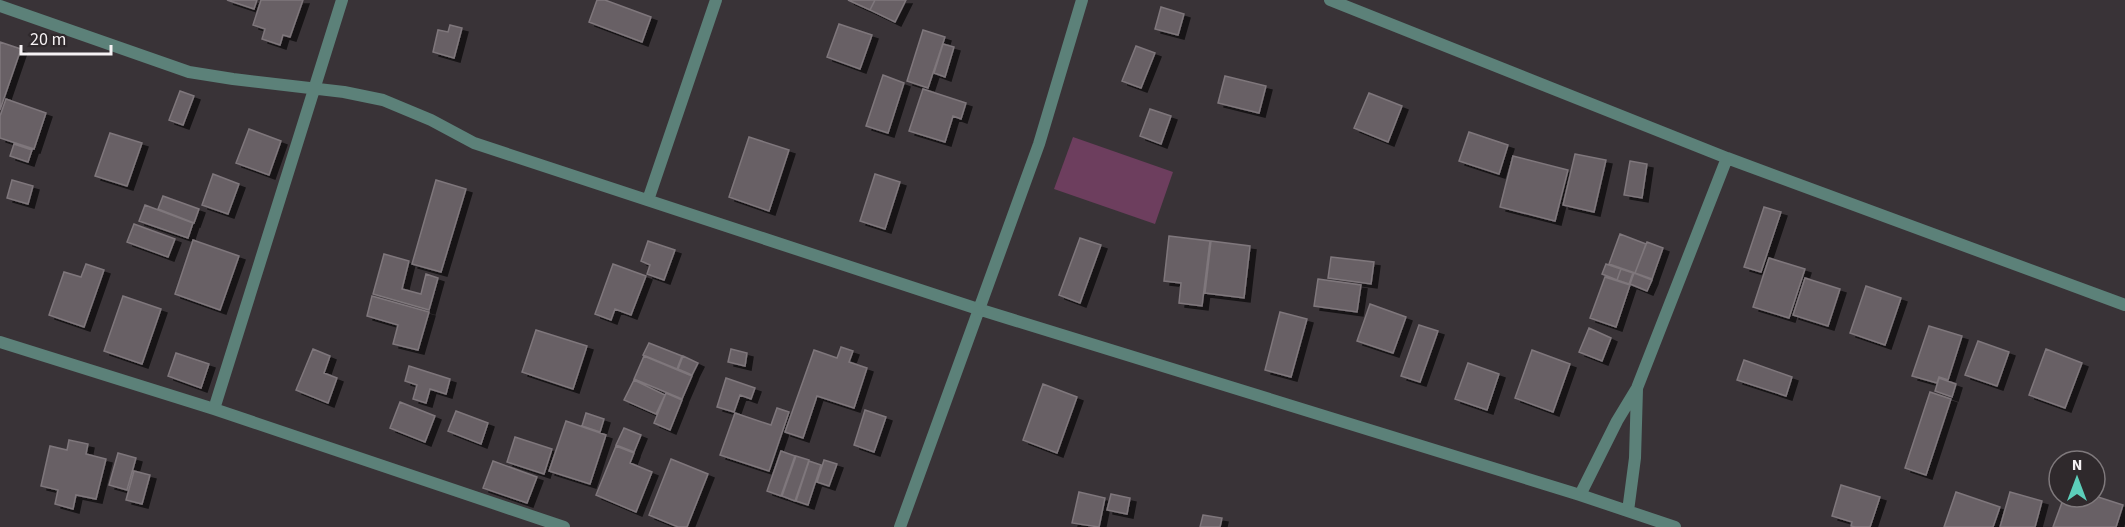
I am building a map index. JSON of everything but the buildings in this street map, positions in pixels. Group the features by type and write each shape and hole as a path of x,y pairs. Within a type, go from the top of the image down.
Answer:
{"street":[{"path":"214,409 342,0"},
{"path":"648,200 716,0"},
{"path":"900,527 1039,144 1082,0"},
{"path":"1330,0 1727,158 2125,305"},
{"path":"0,6 189,72 344,92 383,100 431,120 474,143 978,309 1580,495 1675,527"},
{"path":"1580,495 1617,421 1638,388 1727,158"},
{"path":"0,342 214,409 564,527"},
{"path":"1628,511 1635,458 1638,388"}],"shaded area":[{"path":"1073,137 1173,172 1155,224 1054,189"}]}
